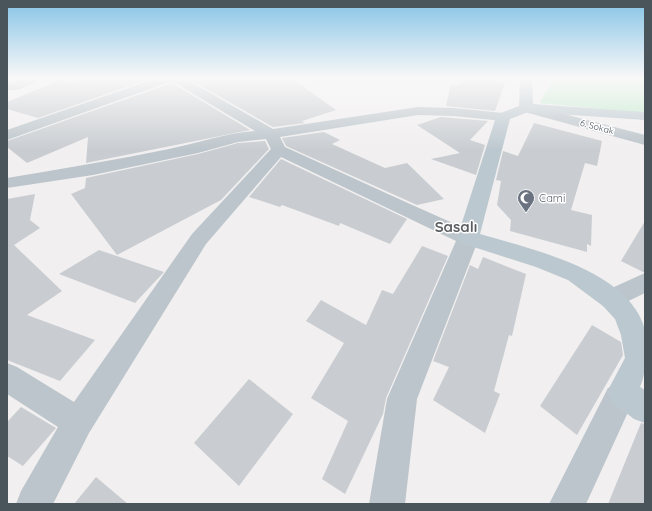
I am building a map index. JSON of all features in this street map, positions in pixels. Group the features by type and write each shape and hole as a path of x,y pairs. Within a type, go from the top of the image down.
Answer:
{"street":[{"path":"7,135 101,102"},
{"path":"212,102 275,142 403,209 468,238 544,261 576,274 612,299 625,313 634,335 639,359 628,399 566,504"},
{"path":"526,102 526,108"},
{"path":"7,182 93,170 198,148 236,137 275,142 418,111 454,112 503,117 526,108 645,116"},
{"name":"6. Sokak","path":"526,108 645,140"},
{"path":"387,504 402,399 468,238 503,117"},
{"path":"34,504 78,422 199,239 275,142"},
{"path":"612,299 645,282"},
{"path":"7,378 78,422"},
{"path":"628,399 645,415"}],"green space":[{"path":"645,102 645,113 540,103"}],"building":[{"path":"7,102 84,102 38,118 7,109"},
{"path":"118,102 203,102 250,130 86,163 88,137 27,163 7,147 7,141"},
{"path":"229,102 325,102 336,110 302,121 305,123 273,127"},
{"path":"447,102 498,102 495,111 446,106"},
{"path":"441,117 488,121 470,140 485,145 476,175 431,159 460,153 417,125"},
{"path":"534,123 602,141 597,166 585,163 571,210 592,215 591,246 587,244 587,252 510,231 511,220 497,205 501,181 496,180 503,151 518,156"},
{"path":"324,132 340,140 332,144 385,168 407,163 444,199 417,205 286,146 282,138"},
{"path":"265,141 269,149 221,200 117,255 71,194 85,188 86,178 198,154 238,143"},
{"path":"281,159 407,219 390,244 340,223 339,226 282,205 280,207 249,197"},
{"path":"35,194 30,220 40,228 14,245 62,291 27,315 95,340 60,381 7,360 7,199"},
{"path":"645,221 645,272 643,272 621,261"},
{"path":"422,246 448,256 386,398 383,414 345,494 322,479 348,421 311,398 344,343 306,321 321,300 366,325 382,290 393,294"},
{"path":"99,250 164,272 135,303 59,274"},
{"path":"483,257 526,274 512,336 509,335 494,391 500,394 485,433 433,400 449,367 433,361 470,265 478,269"},
{"path":"592,325 621,342 623,355 577,435 540,406"},
{"path":"249,379 293,414 239,486 194,443"},
{"path":"21,407 56,428 23,466 7,456 7,422"},
{"path":"641,423 645,424 645,504 608,504"},
{"path":"96,477 128,504 74,504"}],"place":[{"name":"Cami","path":"526,213"}],"district":[{"name":"Sasalı","path":"456,227"}]}
